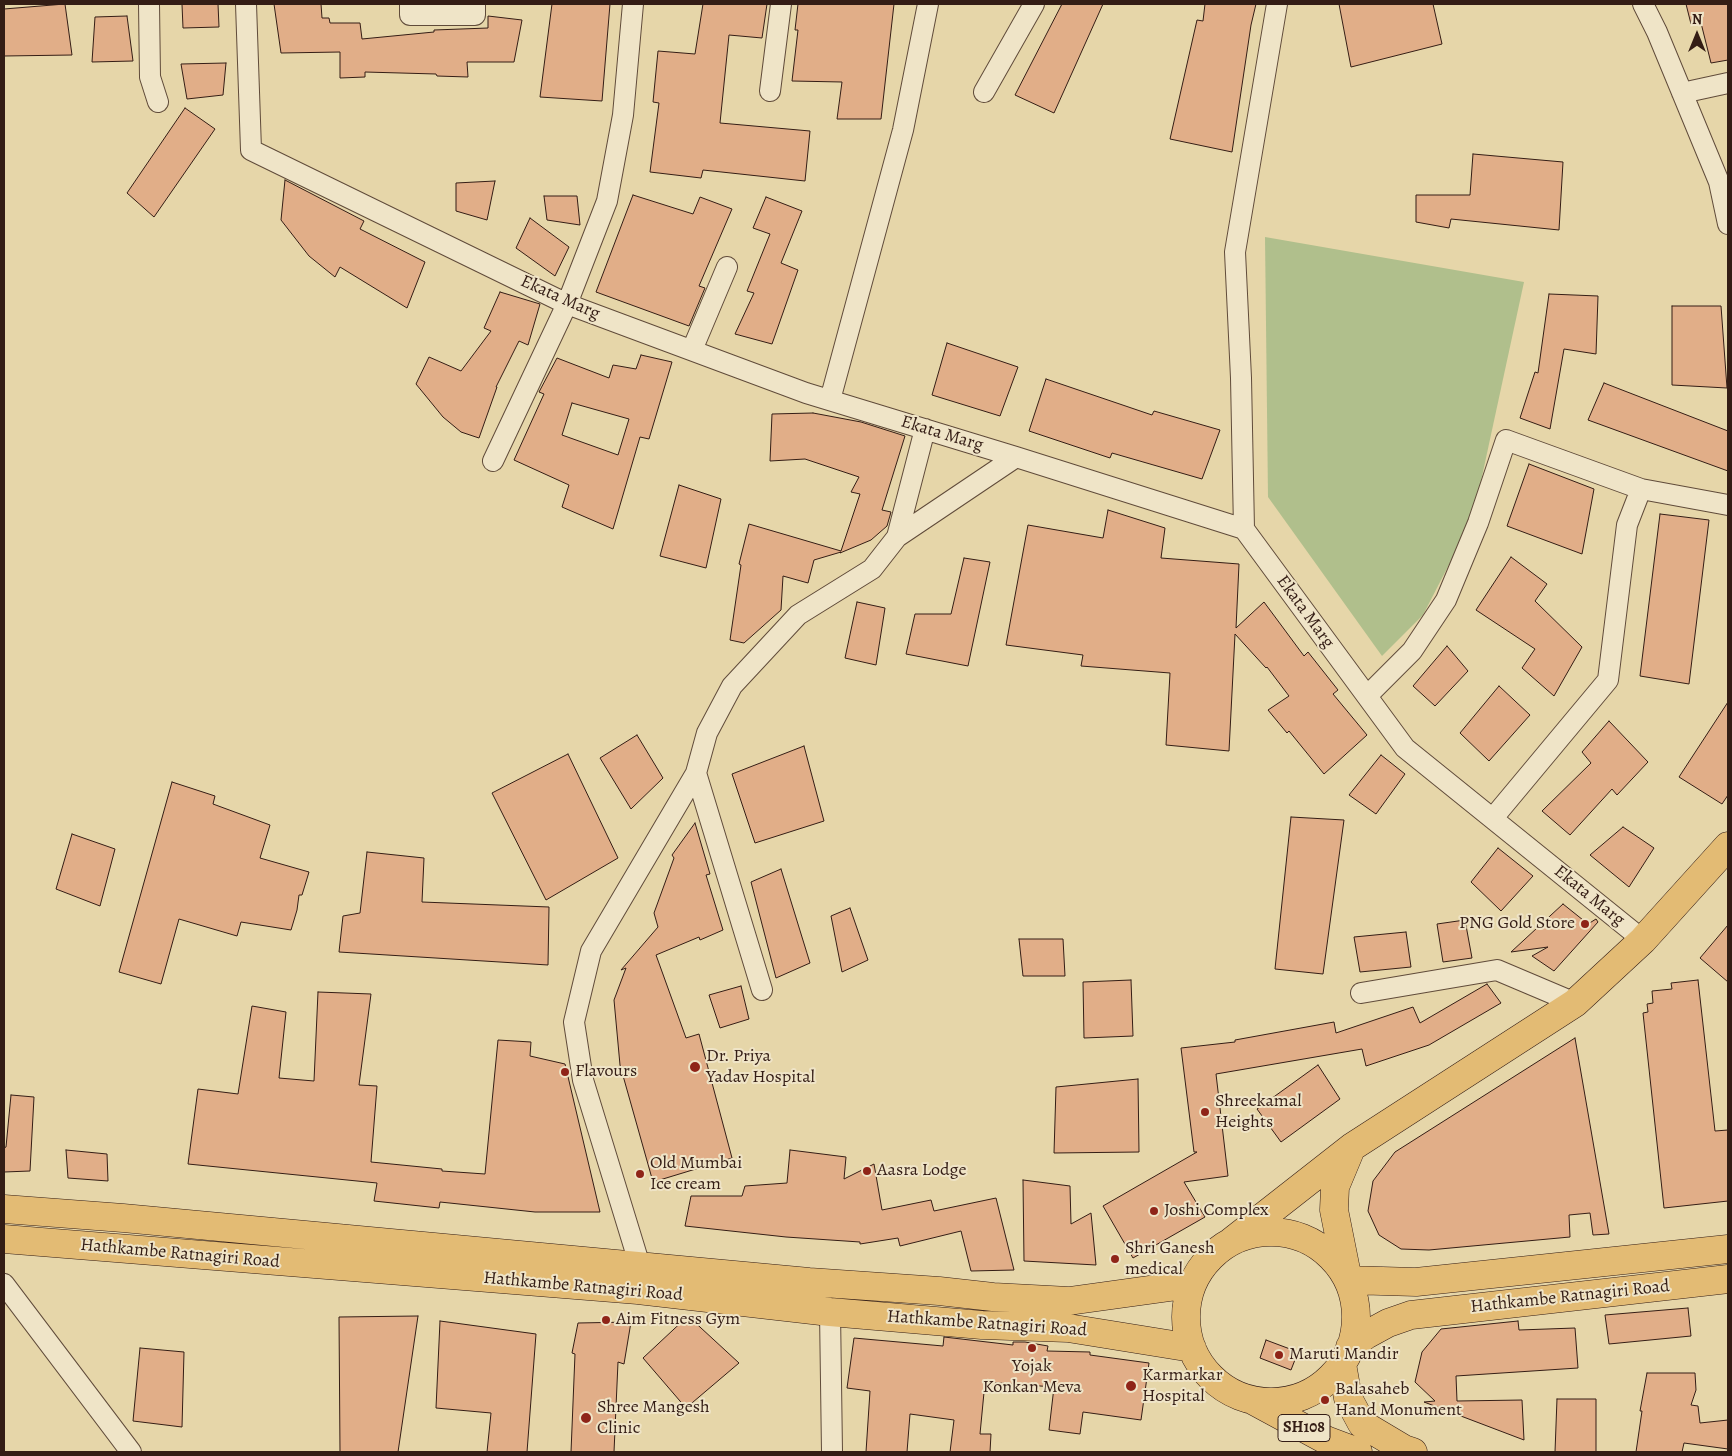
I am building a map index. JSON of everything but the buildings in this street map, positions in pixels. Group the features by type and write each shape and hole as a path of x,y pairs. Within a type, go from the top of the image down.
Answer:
{"main road":[{"path":"1352,1147 1335,1187 1334,1210 1348,1280 1355,1302 1357,1326 1346,1356 1325,1383 1303,1396 1278,1401 1252,1399 1232,1392 1214,1380 1200,1363 1192,1348 1186,1317 1192,1284 1200,1270 1214,1253 1352,1147 1575,1003 1643,940 1728,846"},
{"path":"4,1209 993,1297 1069,1301 1192,1284"},
{"path":"1232,1241 1258,1233 1286,1233 1311,1242 1333,1258 1348,1280"},
{"name":"Hathkambe Ratnagiri Road","path":"4,1239 638,1290 830,1312 982,1325 1068,1328 1192,1348"},
{"path":"1348,1280 1416,1282 1728,1250"},
{"name":"Hathkambe Ratnagiri Road","path":"1346,1356 1366,1335 1380,1327 1411,1315 1728,1279"},
{"path":"1346,1356 1348,1398 1362,1424 1404,1449 1413,1452"},
{"name":"SH108","path":"1252,1399 1326,1440 1358,1452"}],"street":[{"path":"150,4 150,77 158,102"},
{"name":"Ekata Marg","path":"246,4 251,150 567,304 806,393 1244,529 1405,748 1643,940"},
{"path":"410,4 410,15 475,15 475,4"},
{"path":"493,461 567,304 607,201 623,115 633,4"},
{"path":"770,91 781,4"},
{"path":"830,400 903,130 928,4"},
{"path":"984,92 1034,4"},
{"path":"1244,529 1241,378 1235,252 1276,4"},
{"path":"1644,4 1658,32 1719,182 1728,224"},
{"path":"1682,93 1728,83"},
{"path":"692,350 727,267"},
{"path":"897,537 925,429"},
{"path":"1367,696 1412,651 1446,600 1478,523 1506,440 1641,489 1728,505"},
{"path":"640,1266 583,1080 574,1022 591,950 696,773 707,733 732,686 798,616 872,569 897,537 1016,457"},
{"path":"1493,818 1608,680 1627,525 1641,489"},
{"path":"696,773 762,990"},
{"path":"1361,992 1497,970 1575,1003"},
{"path":"4,1284 131,1452"},
{"path":"830,1312 832,1452"}],"green space":[{"path":"1265,237 1524,282 1473,518 1423,615 1382,656 1268,497"}],"place":[{"name":"PNG Gold Store","path":"1585,924"},
{"name":"Dr. Priya Yadav Hospital","path":"695,1067"},
{"name":"Flavours","path":"565,1072"},
{"name":"Shreekamal Heights","path":"1205,1112"},
{"name":"Aasra Lodge","path":"867,1171"},
{"name":"Old Mumbai Ice cream","path":"640,1174"},
{"name":"Joshi Complex","path":"1154,1211"},
{"name":"Shri Ganesh medical","path":"1115,1259"},
{"name":"Aim Fitness Gym","path":"606,1320"},
{"name":"Yojak Konkan Meva","path":"1032,1348"},
{"name":"Maruti Mandir","path":"1279,1355"},
{"name":"Karmarkar Hospital","path":"1131,1386"},
{"name":"Balasaheb Hand Monument","path":"1325,1400"},
{"name":"Shree Mangesh Clinic","path":"586,1418"}]}
